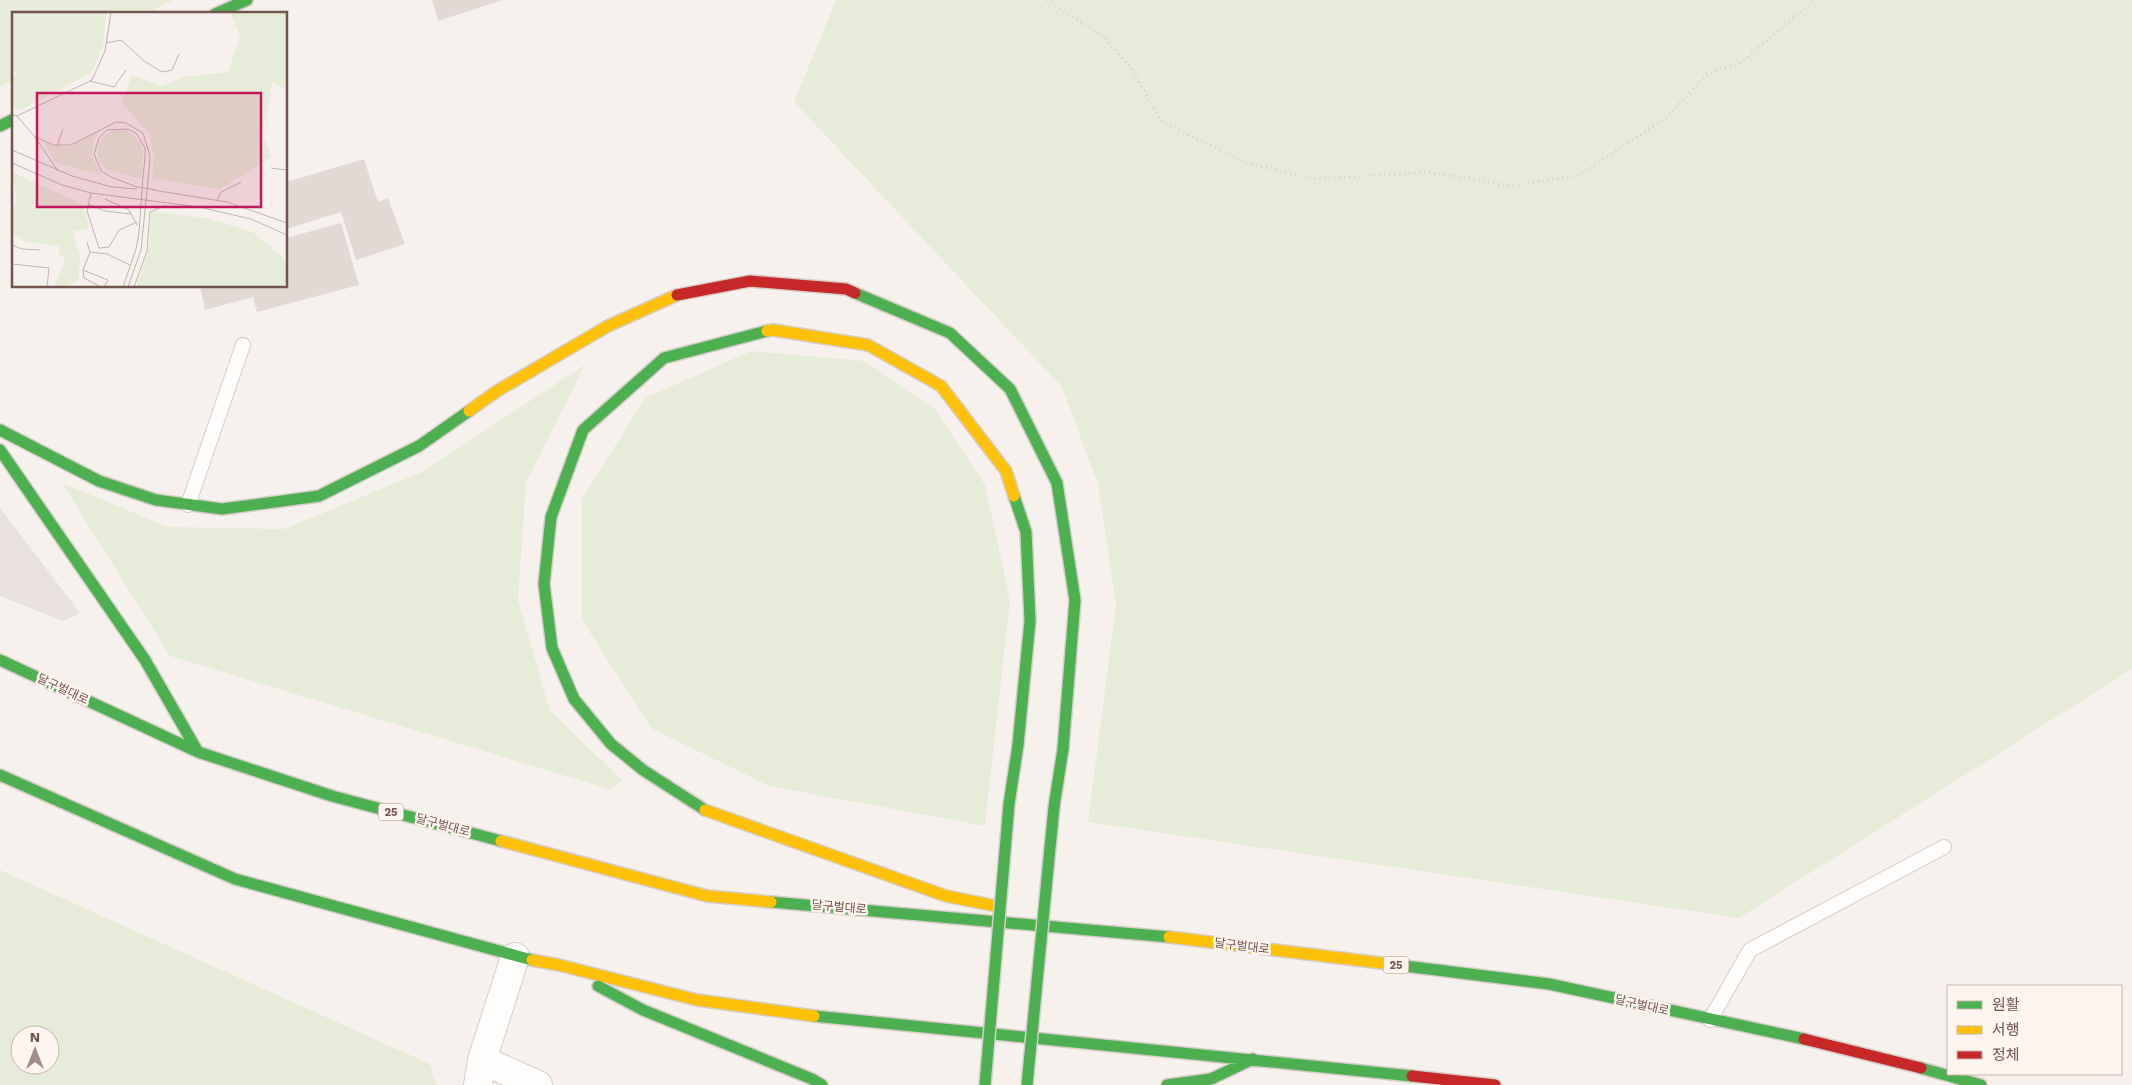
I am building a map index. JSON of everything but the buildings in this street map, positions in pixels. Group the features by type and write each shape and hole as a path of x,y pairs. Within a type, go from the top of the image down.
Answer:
{"main road":[{"path":"219,12 246,0"},
{"path":"0,126 12,120"},
{"path":"0,430 100,481 156,500 222,509 319,496 419,446 497,391 608,326 676,295 750,281 846,289 950,333 1010,389 1057,482 1075,600 1064,749 1054,807 1027,1085"},
{"path":"985,1085 1009,804 1018,745 1030,621 1026,532 1006,471 942,386 868,345 773,330 664,358 583,430 551,517 544,584 552,648 574,699 611,744 642,770 700,808 946,896 1013,909"},
{"path":"0,450 145,660 198,752"},
{"name":"달구벌대로","path":"0,660 198,752 332,796 707,896 1128,932 1549,984 1817,1042 1912,1065 1981,1085"},
{"path":"0,775 235,879 515,957 559,965 697,1000 843,1020 1253,1059 1495,1085"},
{"path":"1032,913 1128,932"},
{"path":"559,965 644,1010 812,1079 822,1085"},
{"path":"1167,1085 1211,1079 1253,1059"}],"street":[{"path":"515,957 480,1072 538,1085"}],"lane":[{"path":"188,505 243,345"},
{"path":"1710,1020 1750,950 1944,847"}],"path":[{"path":"1047,0 1104,37 1131,68 1162,122 1245,162 1314,179 1428,172 1511,186 1579,175 1666,118 1707,74 1742,62 1814,0"}],"shaded area":[{"path":"0,508 80,613 63,621 0,596"}],"green space":[{"path":"0,0 173,0 150,12 12,12 12,81 0,87"},
{"path":"836,0 2132,0 2132,669 1739,918 1088,822 1116,604 1098,484 1062,387 794,102"},
{"path":"751,351 865,361 935,409 985,485 1010,600 985,826 769,786 651,728 582,620 582,499 645,398"},
{"path":"585,365 526,482 518,600 550,711 623,781 609,789 170,656 62,483 168,527 284,529 422,472"},
{"path":"0,870 430,1064 436,1085 0,1085"}],"traffic: fast":[{"path":"220,12 247,0"},
{"path":"0,126 12,120"},
{"path":"855,293 950,333 1010,389 1057,483 1075,600 1063,749"},
{"path":"705,810 643,770 611,744 574,699 552,648 544,584 551,517 583,430 664,358 767,331"},
{"path":"0,430 99,481 156,500 222,509 319,496 419,446 469,411"},
{"path":"0,450 145,660 198,752"},
{"path":"1014,496 1026,532 1030,621 1018,745"},
{"path":"0,660 198,752 332,796 501,841"},
{"path":"985,1085 1009,804 1018,745"},
{"path":"1027,1085 1054,807 1063,749"},
{"path":"0,775 235,879 532,960"},
{"path":"771,902 1169,937"},
{"path":"1389,964 1549,984 1804,1039"},
{"path":"598,986 643,1010 812,1079 822,1085"},
{"path":"814,1016 1412,1076"},
{"path":"1167,1085 1211,1079 1253,1059"},
{"path":"1921,1068 1981,1085"}],"traffic: slow":[{"path":"469,411 497,391 608,326 677,295"},
{"path":"767,331 773,330 868,345 941,386 1006,471 1014,496"},
{"path":"705,810 946,896 996,906"},
{"path":"501,841 707,896 771,902"},
{"path":"1169,937 1389,964"},
{"path":"532,960 559,965 697,1000 814,1016"}],"traffic: jam":[{"path":"677,295 750,281 846,289 855,293"},
{"path":"1804,1039 1921,1068"},
{"path":"1412,1076 1495,1085"}]}
